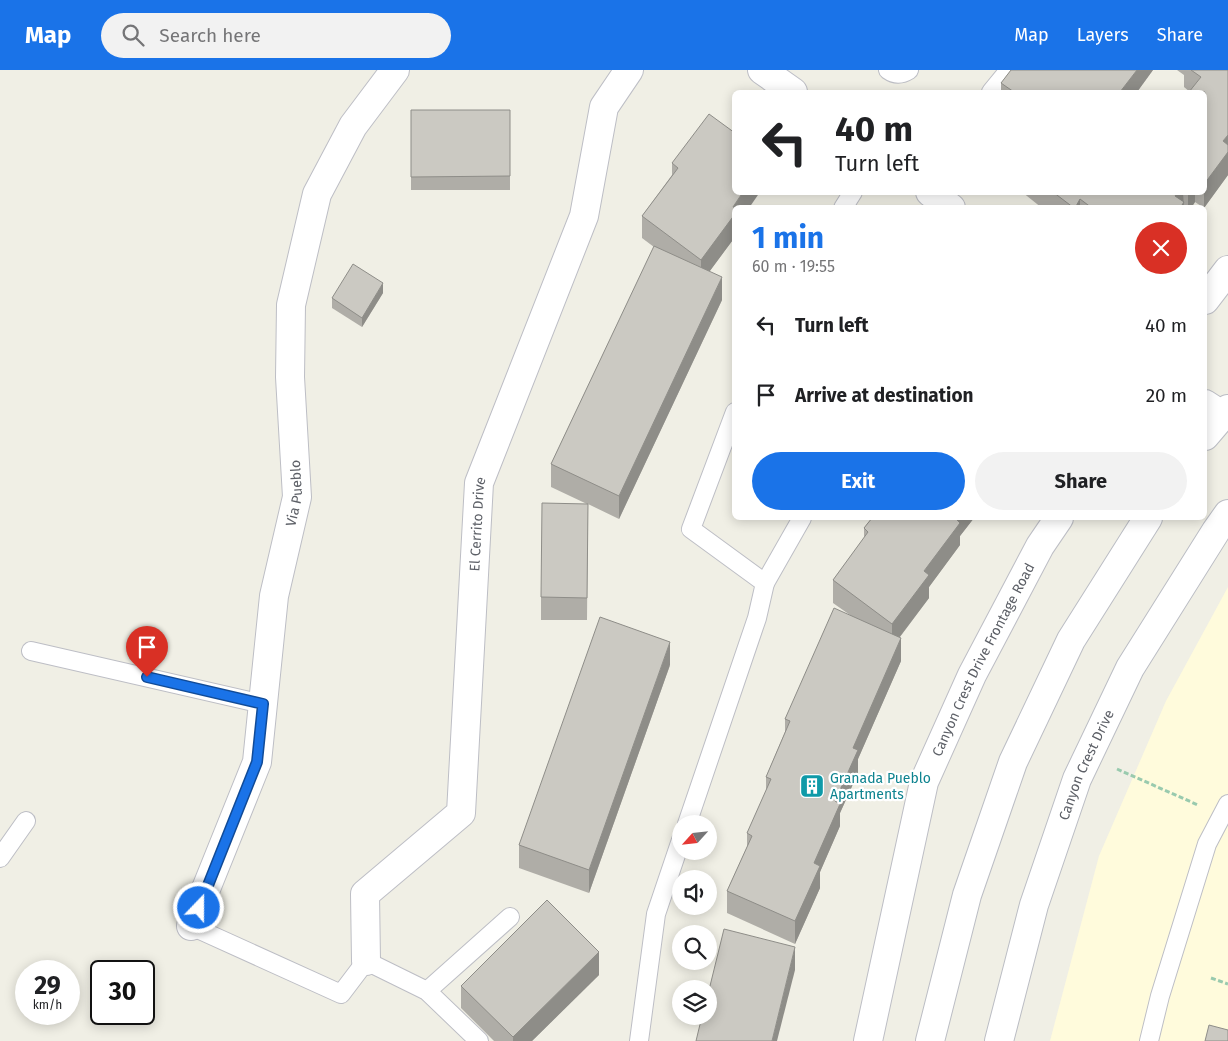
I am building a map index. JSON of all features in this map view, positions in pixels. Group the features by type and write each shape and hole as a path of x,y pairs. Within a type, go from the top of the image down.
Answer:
{"street":[{"name":"Via Pueblo","path":"191,926 257,762 274,596 296,497 290,377 290,305 317,194 353,126 395,70"},
{"name":"El Cerrito Drive","path":"366,961 365,894 461,813 479,483 584,216 604,107 629,70"},
{"path":"762,70 790,90"},
{"path":"934,195 947,205"},
{"path":"1207,297 1228,270"},
{"path":"1207,434 1222,415"},
{"name":"Canyon Crest Drive","path":"999,1041 1034,905 1077,780 1130,668 1228,514"},
{"name":"Canyon Crest Drive Frontage Road","path":"868,1041 924,782 972,675 1040,546 1058,520"},
{"path":"930,1041 967,895 1013,762 1071,640 1147,520"}],"lane":[{"path":"888,70 896,74 908,70"},
{"path":"994,90 1009,70"},
{"path":"732,420 691,529 766,583"},
{"path":"690,815 757,618 766,583 801,520"},
{"path":"31,651 263,704"},
{"path":"1149,1041 1160,996 1207,844 1225,810"},
{"path":"0,858 26,821"},
{"path":"639,1041 656,914 674,860"},
{"path":"426,991 510,917"},
{"path":"191,926 341,994 366,961 426,991 479,1041"}],"path":[{"path":"1088,756 1225,810"},
{"path":"1211,978 1228,984"}],"shaded area":[{"path":"1228,587 1228,1041 1050,1041 1099,856 1166,701"}],"building":[{"path":"1011,70 1137,70 1122,90 1011,90 1001,83"},
{"path":"1191,70 1228,70 1228,135 1223,141 1228,145 1228,152 1207,180 1207,90 1191,90 1201,77"},
{"path":"411,110 510,110 510,176 411,177"},
{"path":"709,114 732,131 732,195 741,195 734,205 732,205 732,218 701,260 642,216 678,168 672,163"},
{"path":"1057,195 1176,195 1184,202 1182,205 1088,205 1080,199 1077,205 1070,205"},
{"path":"654,246 722,277 619,496 551,464"},
{"path":"353,264 383,283 362,318 332,298"},
{"path":"542,503 588,504 587,598 541,597"},
{"path":"870,520 957,520 960,523 924,571 929,575 892,624 833,580 868,532 864,528"},
{"name":"Granada Pueblo Apartments","path":"834,608 901,638 853,748 858,750 835,801 840,804 814,863 820,866 795,921 727,891 752,836 747,833 771,779 766,777 790,721 785,719"},
{"path":"600,617 670,642 589,870 519,845"},
{"path":"547,900 599,952 513,1037 461,986"},
{"path":"724,929 795,947 772,1041 696,1041 700,1025 717,1025 717,980 711,980 714,970 717,970 717,957"},
{"path":"1209,1025 1228,1030 1228,1041 1205,1041"}],"place":[{"name":"Granada Pueblo Apartments","path":"812,786"}],"route":[{"path":"147,677 263,704 257,762 199,908"}]}
